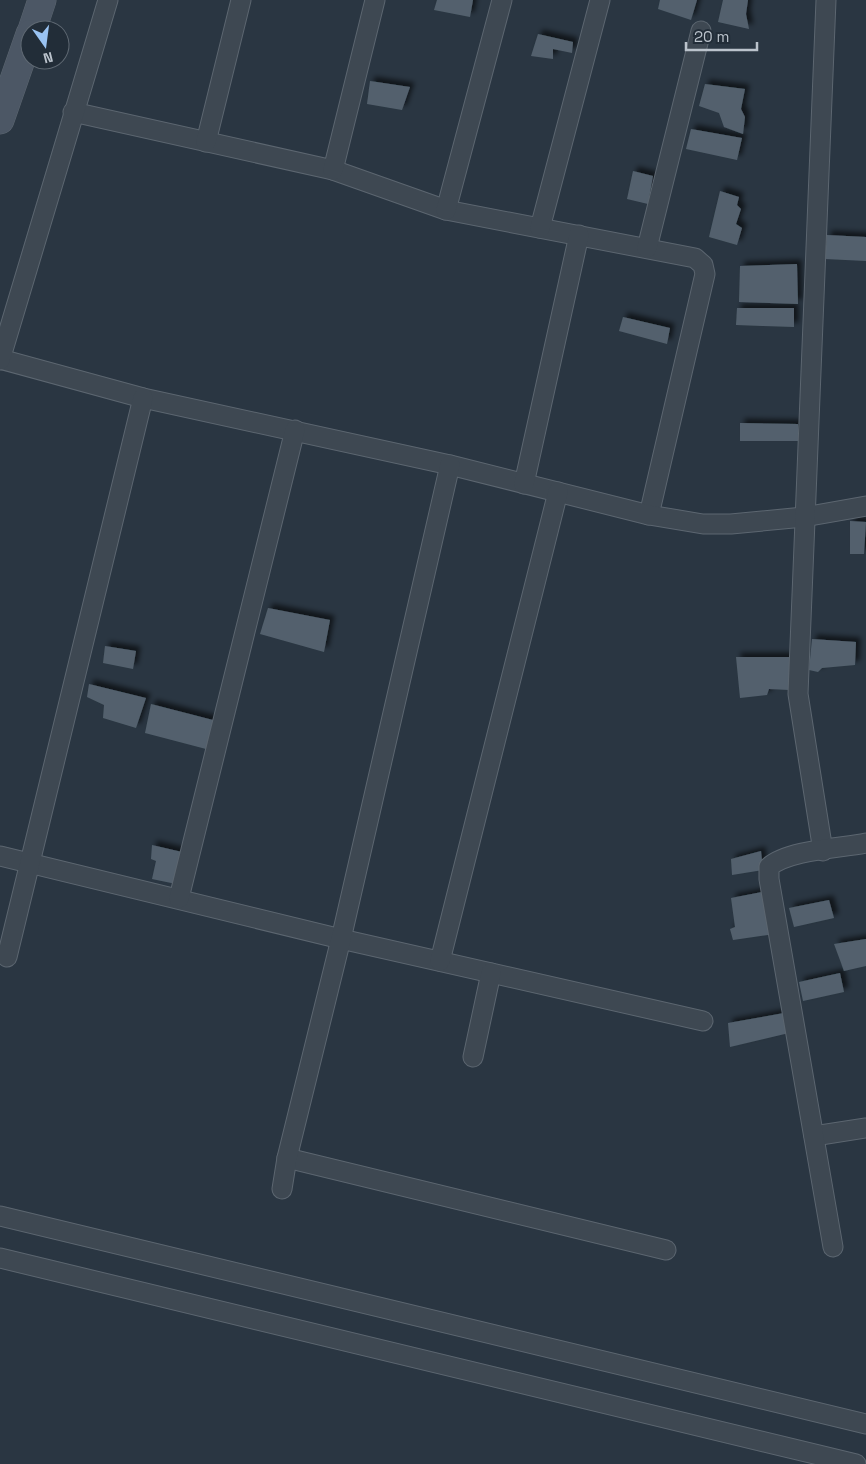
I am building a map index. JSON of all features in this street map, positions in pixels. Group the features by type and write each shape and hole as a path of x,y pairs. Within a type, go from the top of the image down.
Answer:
{"street":[{"path":"35,20 42,0"},
{"path":"108,0 0,360 143,398 450,465 649,515 712,524 804,517 866,506"},
{"path":"206,142 241,0"},
{"path":"333,170 375,0"},
{"path":"446,210 502,0"},
{"path":"540,228 600,0"},
{"path":"823,850 798,694 826,0"},
{"path":"648,248 701,31"},
{"path":"0,120 20,63"},
{"path":"73,112 333,170 446,210 695,258 703,265 705,274 649,515"},
{"path":"524,484 579,235"},
{"path":"7,957 143,398"},
{"path":"179,898 296,430"},
{"path":"282,1190 287,1158 450,465"},
{"path":"440,961 558,492"},
{"path":"833,1247 769,867 776,861 823,850 866,843"},
{"path":"0,856 179,898 340,939 703,1021"},
{"path":"472,1057 491,973"},
{"path":"814,1136 866,1128"},
{"path":"287,1158 666,1250"},
{"path":"0,1216 866,1424"},
{"path":"0,1258 856,1464"}],"building":[{"path":"437,0 473,0 470,17 434,10"},
{"path":"660,0 697,0 691,20 658,9"},
{"path":"723,0 748,0 746,14 749,29 718,22"},
{"path":"538,34 573,42 572,53 553,49 553,59 531,56"},
{"path":"370,81 410,87 402,110 367,104"},
{"path":"705,84 745,89 741,109 745,117 743,134 724,127 719,113 699,106"},
{"path":"691,129 742,138 737,160 686,149"},
{"path":"633,171 653,176 648,204 627,199"},
{"path":"720,191 739,197 737,205 741,209 736,224 742,228 737,245 709,237"},
{"path":"827,235 866,237 866,261 825,259"},
{"path":"797,264 798,304 739,302 740,266"},
{"path":"737,308 794,308 794,327 736,325"},
{"path":"623,317 670,328 667,344 619,331"},
{"path":"740,423 798,424 799,441 740,441"},
{"path":"850,521 866,522 864,554 850,554"},
{"path":"268,608 330,620 324,652 260,634"},
{"path":"812,639 856,642 855,665 822,668 818,672 809,670"},
{"path":"105,646 136,651 133,669 103,663"},
{"path":"736,657 793,657 789,690 769,689 767,695 740,698"},
{"path":"89,684 146,698 136,728 103,718 104,705 87,697"},
{"path":"151,704 213,720 206,749 145,733"},
{"path":"152,845 182,852 176,884 152,879 156,861 151,859"},
{"path":"761,851 763,870 732,875 731,859"},
{"path":"767,891 775,934 733,940 730,929 735,927 731,898"},
{"path":"829,900 834,918 794,927 789,908"},
{"path":"866,939 866,966 844,971 834,944"},
{"path":"840,973 844,992 803,1001 799,982"},
{"path":"784,1013 789,1033 730,1047 728,1023"}]}
